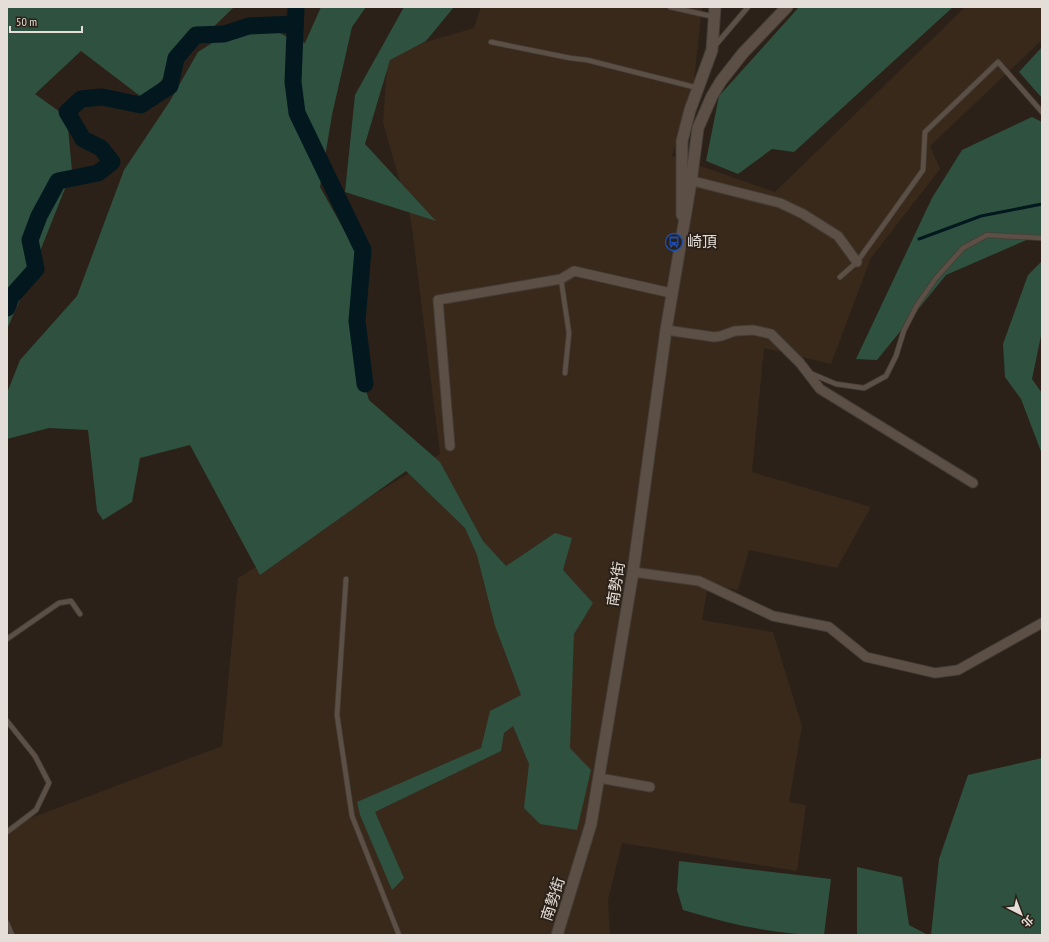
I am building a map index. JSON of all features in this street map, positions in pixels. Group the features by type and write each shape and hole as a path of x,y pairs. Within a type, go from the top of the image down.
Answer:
{"main road":[{"path":"686,180 698,128 712,96 743,53 787,7"},
{"path":"686,180 682,141 698,88 712,50 715,12"},
{"name":"南勢街","path":"557,935 591,824 633,572 671,293 683,234 686,180"}],"street":[{"path":"686,180 780,203 803,214 838,236 857,262"},
{"path":"450,446 438,300 561,279 574,271 671,293"},
{"path":"666,330 714,337 736,331 753,330 770,334 820,389 973,483"},
{"path":"633,572 699,581 773,616 829,627 866,657 936,673 958,670 1042,623"},
{"path":"599,777 650,787"}],"lane":[{"path":"670,7 715,12"},
{"path":"712,50 748,7"},
{"path":"491,42 587,60 698,88"},
{"path":"840,277 857,262 923,170 925,132 998,62 1042,112"},
{"path":"806,372 836,384 864,388 886,376 896,356 904,330 917,304 936,278 963,248 987,235 1042,238"},
{"path":"561,279 569,333 565,373"},
{"path":"346,579 337,715 338,723 352,816 399,935"},
{"path":"7,638 59,603 71,601 80,614"},
{"path":"7,721 35,756 49,783 36,810 7,832"},
{"path":"7,923 12,935"}],"shaded area":[{"path":"481,7 702,7 693,90 672,156 775,192 965,7 1042,7 1042,40 930,146 940,169 871,258 831,364 764,348 752,472 871,507 837,568 749,550 738,590 708,585 702,620 773,632 802,726 789,802 806,805 797,871 622,843 608,900 610,935 7,935 7,827 222,746 238,578 440,454 411,220 383,123 388,53 474,28"}],"green space":[{"path":"7,7 234,7 193,47 144,99 81,51 35,94 67,117 72,171 27,284 7,329"},
{"path":"321,7 366,7 352,27 332,115 320,187 357,253 353,350 369,400 440,462 483,541 506,566 555,533 572,538 563,570 593,603 574,634 570,748 591,770 577,830 540,824 524,808 529,764 513,726 504,733 501,751 375,812 404,878 392,890 360,815 357,802 481,748 490,711 521,695 495,626 477,555 465,528 406,471 260,575 190,445 140,458 132,502 103,520 97,511 88,430 49,428 7,439 7,393 20,360 77,296 124,170 170,101 198,52 251,18 295,41 305,43"},
{"path":"404,7 454,7 426,41 390,60 365,144 436,221 345,192 355,95"},
{"path":"799,7 953,7 794,152 772,149 738,174 706,161 719,96"},
{"path":"1042,47 1042,98 1019,72"},
{"path":"1032,117 1042,122 1042,237 1031,238 946,275 877,360 856,359 932,198 962,150"},
{"path":"1042,261 1042,331 1032,379 1042,393 1042,454 1021,399 1005,377 1003,344 1028,275"},
{"path":"1042,758 1042,935 931,935 939,859 968,775"},
{"path":"679,861 831,879 824,935 788,933 753,928 683,910 677,890"},
{"path":"857,867 902,877 909,925 928,935 857,935"}],"waterway":[{"path":"296,7 293,82 297,113 363,250 357,321 365,384"},
{"path":"7,308 11,297 36,269 30,240 39,216 58,181 98,173 112,162 101,148 83,139 67,112 81,99 102,97 141,105 170,86 176,58 196,35 224,34 249,26 295,24"},
{"path":"919,239 981,216 1042,204"}],"place":[{"name":"崎頂","path":"674,242"}]}
